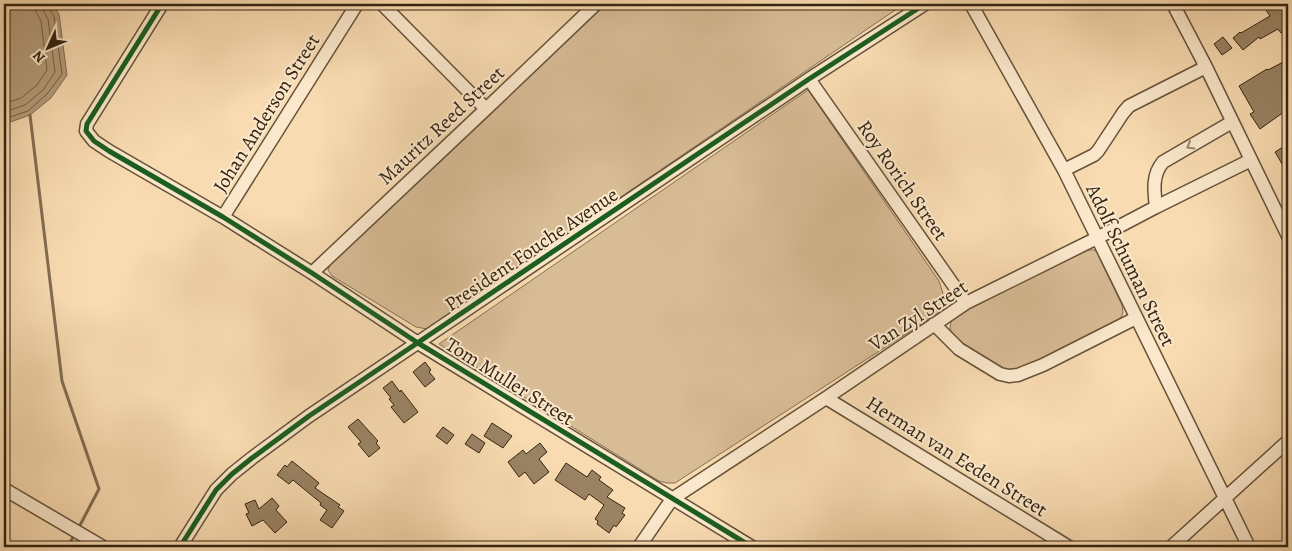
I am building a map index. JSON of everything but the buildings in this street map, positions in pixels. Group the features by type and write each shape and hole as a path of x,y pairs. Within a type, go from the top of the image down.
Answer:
{"street":[{"name":"Tom Muller Street","path":"162,4 87,124 86,131 88,135 100,145 223,217 312,273 418,343 752,547"},
{"name":"Johan Anderson Street","path":"223,217 357,4"},
{"path":"382,4 486,109"},
{"name":"Mauritz Reed Street","path":"312,273 596,4"},
{"name":"President Fouche Avenue","path":"180,547 216,490 232,474 309,416 809,79 925,4"},
{"name":"Adolf Schuman Street","path":"971,4 1064,170 1249,547"},
{"path":"1173,4 1206,67 1288,236"},
{"path":"1064,170 1094,155 1129,106 1206,67"},
{"name":"Roy Rorich Street","path":"809,79 966,303"},
{"path":"1156,207 1153,187 1158,168 1163,162 1232,122"},
{"name":"Van Zyl Street","path":"639,547 672,499 966,303 1251,160"},
{"path":"934,324 959,349 1000,374 1009,376 1018,375 1043,365 1136,318"},
{"name":"Herman van Eeden Street","path":"826,398 1069,547"},
{"path":"1171,547 1288,442"},
{"path":"4,489 103,547"}],"shaded area":[{"path":"603,4 904,4 427,329 416,327 332,276 328,270 330,264"},
{"path":"808,90 939,281 946,308 675,483 659,481 439,344"},
{"path":"1085,250 1094,250 1098,253 1122,305 1123,313 1120,319 1029,365 1013,371 1001,370 963,345 955,337 950,329 951,320 971,306"}],"water":[{"path":"4,4 52,4 59,14 67,75 51,98 30,115 5,124 4,123"}],"waterway":[{"path":"30,115 62,381 99,489 78,529"},
{"path":"67,547 75,534"}],"cycle path":[{"path":"162,4 87,124 86,131 94,141 223,217 418,343 752,547"},
{"path":"180,547 216,490 252,458 309,416 809,79 925,4"}]}
